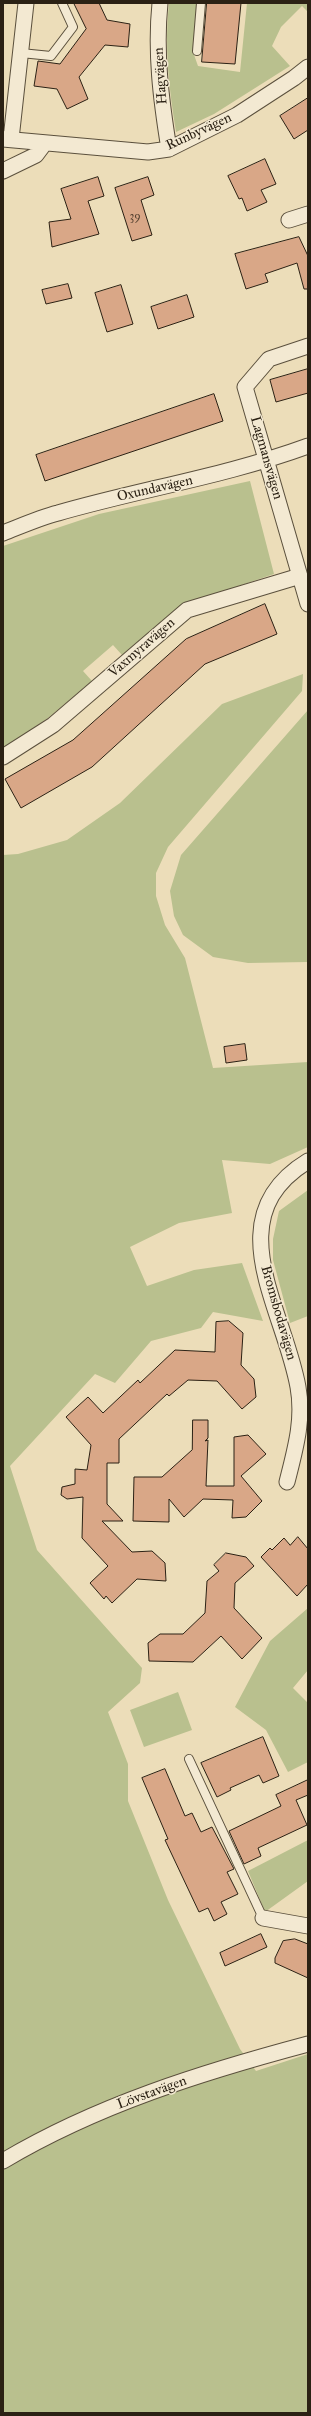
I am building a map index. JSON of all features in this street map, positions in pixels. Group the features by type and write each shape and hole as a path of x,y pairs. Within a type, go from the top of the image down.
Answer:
{"street":[{"path":"7,139 21,53 26,3"},
{"name":"Hagvägen","path":"160,3 158,23 158,75 169,149"},
{"name":"Runbyvägen","path":"7,139 148,152 169,149 237,115 294,78 308,67"},
{"path":"3,171 36,154 45,143"},
{"path":"289,220 308,214"},
{"name":"Lagmansvägen","path":"308,346 269,359 245,387 308,604"},
{"name":"Oxundavägen","path":"3,533 63,512 267,461 308,446"},
{"name":"Vaxmyravägen","path":"3,757 53,725 187,610 300,576"},
{"name":"Bromsbodavägen","path":"287,1482 301,1425 298,1387 265,1268 259,1238 264,1211 279,1184 308,1161"},
{"path":"262,1918 308,1926"},
{"name":"Lövstavägen","path":"3,2161 35,2142 106,2109 231,2064 308,2044"}],"lane":[{"path":"21,53 51,56 73,27 62,3"},
{"path":"197,51 201,3"},
{"path":"189,1759 262,1918"}],"green space":[{"path":"169,3 197,3 193,52 198,66 240,72 247,3 308,3 308,12 302,6 281,27 272,46 290,66 214,114 176,132 171,100 167,52"},
{"path":"250,481 274,574 183,605 122,655 113,645 83,671 92,681 48,718 3,749 3,546 99,514"},
{"path":"303,674 302,691 168,847 156,873 156,896 165,925 185,958 213,1068 308,1062 308,1147 270,1164 222,1160 232,1213 179,1223 130,1247 147,1286 194,1270 242,1263 263,1321 213,1312 201,1328 151,1341 115,1383 95,1374 10,1466 37,1550 142,1668 140,1683 108,1712 128,1764 128,1801 168,1900 240,2049 256,2071 308,2054 308,2413 3,2413 3,855 18,854 67,840 120,803 222,704"},
{"path":"308,710 308,962 248,963 213,957 183,935 174,916 170,891 181,855"},
{"path":"308,1190 308,1316 290,1323 273,1260 273,1239 279,1211"},
{"path":"308,1608 308,1670 293,1688 308,1703 308,1762 288,1772 266,1730 235,1707 270,1641"},
{"path":"178,1692 192,1730 144,1747 130,1710"},
{"path":"308,1840 308,1881 265,1912 248,1871"}],"building":[{"path":"74,3 99,3 107,20 130,24 128,47 105,45 79,77 88,99 67,109 57,89 34,86 38,61 60,64 86,29"},
{"path":"207,3 241,3 235,64 202,62"},
{"path":"308,98 308,130 294,139 280,116"},
{"path":"265,159 276,184 261,190 267,202 247,211 242,198 239,199 228,176"},
{"path":"98,177 104,196 88,201 99,234 52,247 49,222 71,219 61,189"},
{"path":"148,177 154,195 141,200 152,235 132,241 115,188"},
{"path":"299,237 308,256 308,289 304,289 297,263 265,274 268,282 246,289 235,254"},
{"path":"68,284 72,298 46,304 42,290"},
{"path":"121,285 133,324 107,332 95,293"},
{"path":"187,295 194,317 158,329 151,307"},
{"path":"308,369 308,393 276,402 270,380"},
{"path":"214,394 223,421 45,481 36,455"},
{"path":"265,604 277,634 205,664 92,767 21,808 5,779 73,740 186,639"},
{"path":"245,1044 247,1060 226,1063 224,1047"},
{"path":"229,1321 243,1333 241,1365 254,1379 256,1397 242,1409 217,1381 188,1380 169,1396 167,1394 119,1439 119,1463 107,1463 107,1504 123,1521 102,1521 132,1552 152,1551 165,1563 166,1581 137,1579 112,1603 106,1596 104,1599 90,1583 108,1566 82,1538 83,1497 67,1499 61,1495 62,1487 75,1484 75,1469 87,1470 91,1445 66,1417 88,1397 103,1413 138,1380 140,1383 175,1350 215,1352 216,1322"},
{"path":"193,1420 208,1420 208,1438 205,1441 208,1440 206,1486 234,1486 234,1437 248,1435 266,1454 241,1476 262,1501 246,1517 232,1518 233,1500 203,1499 184,1517 169,1499 169,1522 133,1521 134,1477 162,1477 192,1450"},
{"path":"298,1537 308,1549 308,1584 297,1596 261,1557 270,1548 272,1550 284,1538 290,1545"},
{"path":"226,1553 246,1557 254,1566 235,1583 234,1608 262,1638 242,1659 221,1636 193,1662 149,1661 148,1643 160,1634 183,1634 205,1613 207,1581 219,1571 214,1565"},
{"path":"263,1737 279,1776 263,1783 259,1775 230,1788 231,1790 217,1797 201,1763"},
{"path":"165,1769 185,1816 192,1813 201,1832 212,1827 234,1869 227,1872 238,1894 221,1902 227,1914 214,1921 208,1908 199,1912 165,1840 168,1839 142,1778"},
{"path":"308,1780 308,1795 296,1800 307,1825 258,1848 261,1856 244,1864 229,1831 281,1806 276,1795"},
{"path":"261,1934 267,1947 225,1966 220,1953"},
{"path":"295,1939 308,1944 308,1978 275,1963 275,1958 283,1941"}]}
